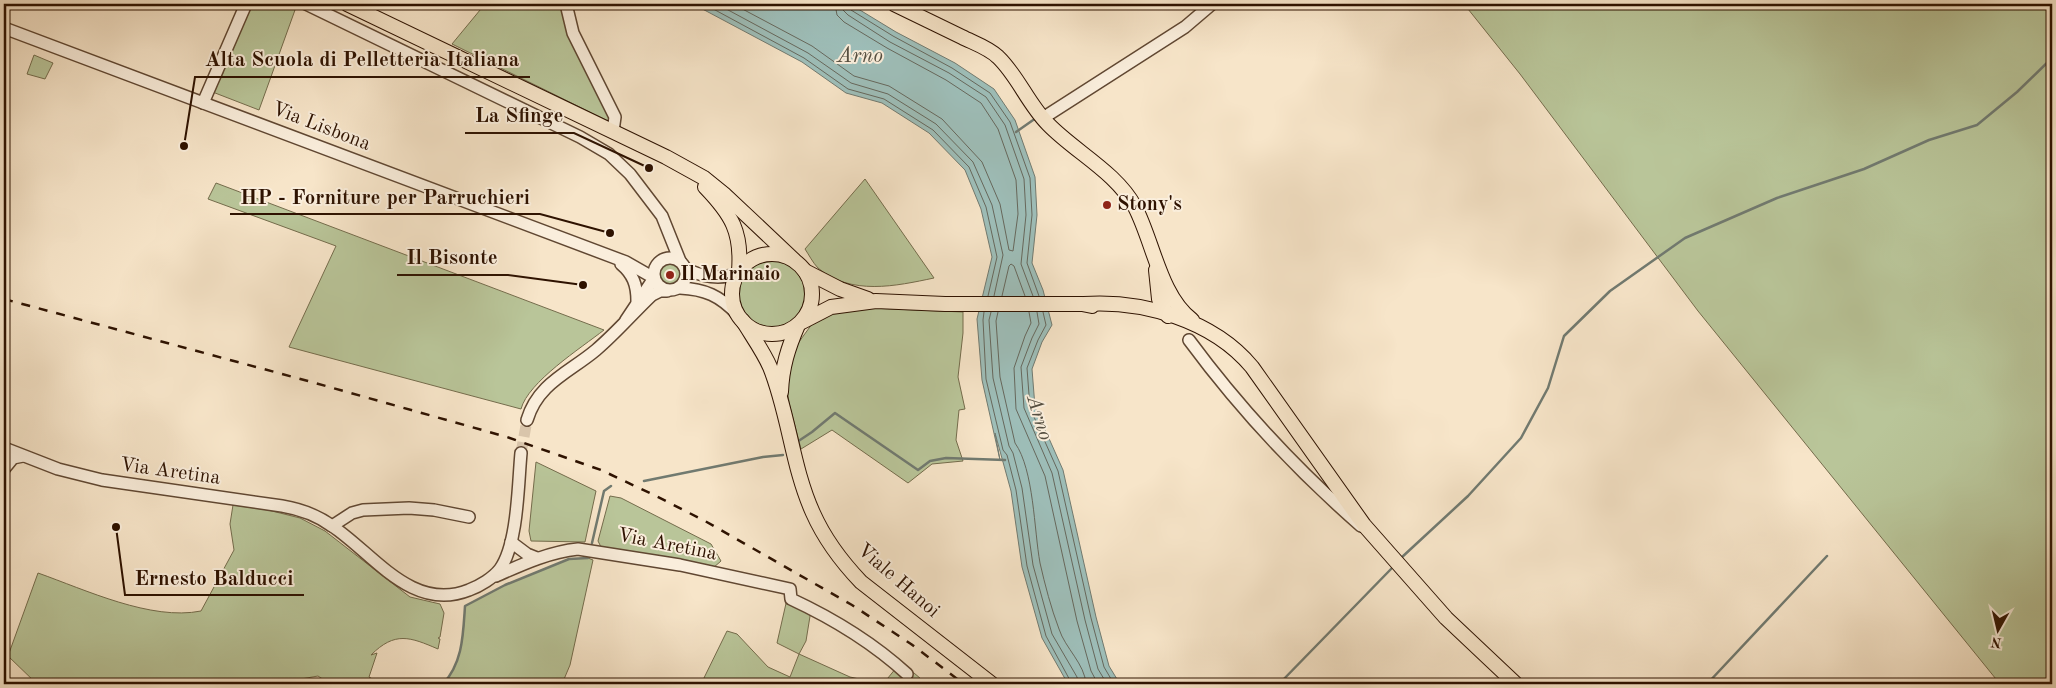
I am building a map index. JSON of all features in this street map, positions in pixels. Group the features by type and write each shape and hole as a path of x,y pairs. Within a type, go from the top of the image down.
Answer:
{"main road":[{"name":"Viale Hanoi","path":"347,4 666,157 704,178 726,195 805,271 810,281 812,297 808,313 800,324 787,350 782,373 781,400"},
{"path":"894,4 981,46 998,57 1043,118 1126,193 1135,206 1163,290 1171,303 1165,312 1143,316"},
{"name":"Viale Hanoi","path":"689,170 712,195 736,230 740,252 739,272 732,293 740,318 770,367 781,400 801,481 812,513 826,540 844,564 861,582 992,684"},
{"path":"739,272 748,262 758,256 770,254 783,255 794,260"},
{"path":"805,271 840,289 876,301"},
{"path":"800,324 831,307 876,301 945,304 1137,303 1151,300 1163,290"},
{"path":"1163,290 1185,315 1247,361 1377,541 1446,618 1516,684"},
{"path":"1117,303 1165,312 1209,333"},
{"path":"1083,304 1143,316 1219,348 1256,375"},
{"path":"1165,312 1186,335"},
{"name":"Viale Hanoi","path":"740,318 752,329 763,333 776,334 787,332 800,324"}],"street":[{"path":"203,103 246,4"},
{"path":"306,4 580,137 609,154 630,174 667,225 673,246 683,264 686,279 680,288"},
{"path":"566,4 572,33 615,117 613,131"},
{"path":"1043,118 1185,27 1212,4"},
{"name":"Via Lisbona","path":"4,28 621,261 654,278"},
{"path":"652,203 664,234 662,261 654,272 654,278 659,287 667,291"},
{"path":"662,261 670,258 704,276 730,276 739,272"},
{"path":"621,261 633,278 637,301"},
{"name":"Via Lisbona","path":"621,261 645,265 662,261"},
{"path":"626,320 654,278"},
{"name":"Viale Hanoi","path":"667,291 680,288 695,288 710,292 726,302 740,318"},
{"path":"527,420 531,408 545,388 555,378 596,350 652,295 660,291 667,291"},
{"path":"1186,335 1219,380 1275,444 1320,490 1377,541"},
{"path":"4,448 10,454 7,465"},
{"name":"Via Aretina","path":"4,448 58,469 108,482 290,508 311,514 332,526 399,580 420,591 436,594 458,594 537,558 578,548 680,565 790,589 791,599 849,629 884,652 907,674"},
{"name":"Via Aretina","path":"492,577 500,570 507,557 511,542 521,453"},
{"path":"7,465 23,456"},
{"path":"332,526 352,513 363,510 409,508 434,510 469,517"},
{"path":"511,542 526,554 537,558"},
{"path":"507,557 515,563 523,564"}],"green space":[{"path":"249,4 282,4 295,10 259,110 210,91 213,85 217,85 223,73 221,67"},
{"path":"485,4 563,4 611,116 610,122 452,44"},
{"path":"1464,4 2052,4 2052,684 2000,684 1698,311 1520,74"},
{"path":"34,55 53,63 45,79 27,74"},
{"path":"865,179 934,278 889,286 859,286 831,277 818,268 813,261 805,249"},
{"path":"216,183 604,330 544,377 526,399 521,409 289,347 336,246 208,199"},
{"path":"765,261 779,261 791,266 800,275 805,287 803,307 796,318 779,327 765,327 753,322 744,313 739,301 739,287 744,275 753,266"},
{"path":"666,264 674,264 680,270 680,278 674,284 666,284 660,278 660,270"},
{"path":"869,308 963,312 963,333 958,377 965,409 959,410 956,440 963,461 932,464 908,483 832,430 801,449 789,403 786,376 796,346 812,324 838,309"},
{"path":"536,462 596,491 585,542 531,541 529,531"},
{"path":"610,496 621,498 711,544 721,561 713,568 601,547 598,541"},
{"path":"233,505 268,510 300,518 325,531 410,597 440,604 444,613 440,637 438,638 440,639 438,649 411,639 395,639 388,642 371,655 377,653 369,677 381,684 330,684 318,676 301,679 301,684 37,684 8,656 38,573 97,595 140,608 161,612 182,613 201,611 234,550 230,524"},
{"path":"588,558 593,560 570,665 562,684 443,684 455,667 461,648 465,606 505,585 569,559"},
{"path":"787,599 811,610 806,641 799,654 777,643"},
{"path":"727,631 737,634 768,667 790,677 799,654 850,677 882,684 701,684"},
{"path":"901,662 927,684 883,684"}],"water":[{"name":"Arno","path":"693,4 850,4 896,32 955,63 994,89 1015,120 1035,177 1037,215 1032,263 1043,290 1052,325 1042,342 1032,369 1035,407 1063,470 1109,666 1120,684 1068,684 1042,638 1022,567 1011,491 995,433 1000,460 982,380 977,319 992,257 981,209 965,170 929,133 882,103 846,93 802,62"}],"waterway":[{"path":"1401,558 1468,496 1521,438 1548,388 1564,336 1610,291 1685,238 1777,198 1864,169 1929,140 1977,125 2017,92 2052,58"},
{"path":"1016,132 1036,118"},
{"path":"797,442 835,413 918,470 930,461 946,458 1005,460"},
{"path":"644,481 763,457 783,455"},
{"path":"592,543 604,491 611,486"},
{"path":"443,684 455,667 461,648 465,606 505,585 569,559 588,558 589,556"},
{"path":"1707,684 1827,556"},
{"path":"1279,684 1392,568"}],"tunnel":[{"path":"521,453 527,420"}],"railway":[{"path":"4,299 507,437 601,470 705,521 852,605 911,644 964,684"}],"place":[{"name":"Alta Scuola di Pelletteria Italiana","path":"184,146"},
{"name":"La Sfinge","path":"649,168"},
{"name":"Stony's","path":"1107,205"},
{"name":"HP - Forniture per Parruchieri","path":"610,233"},
{"name":"Il Marinaio","path":"670,275"},
{"name":"Il Bisonte","path":"583,285"},
{"name":"Ernesto Balducci","path":"116,527"}]}
